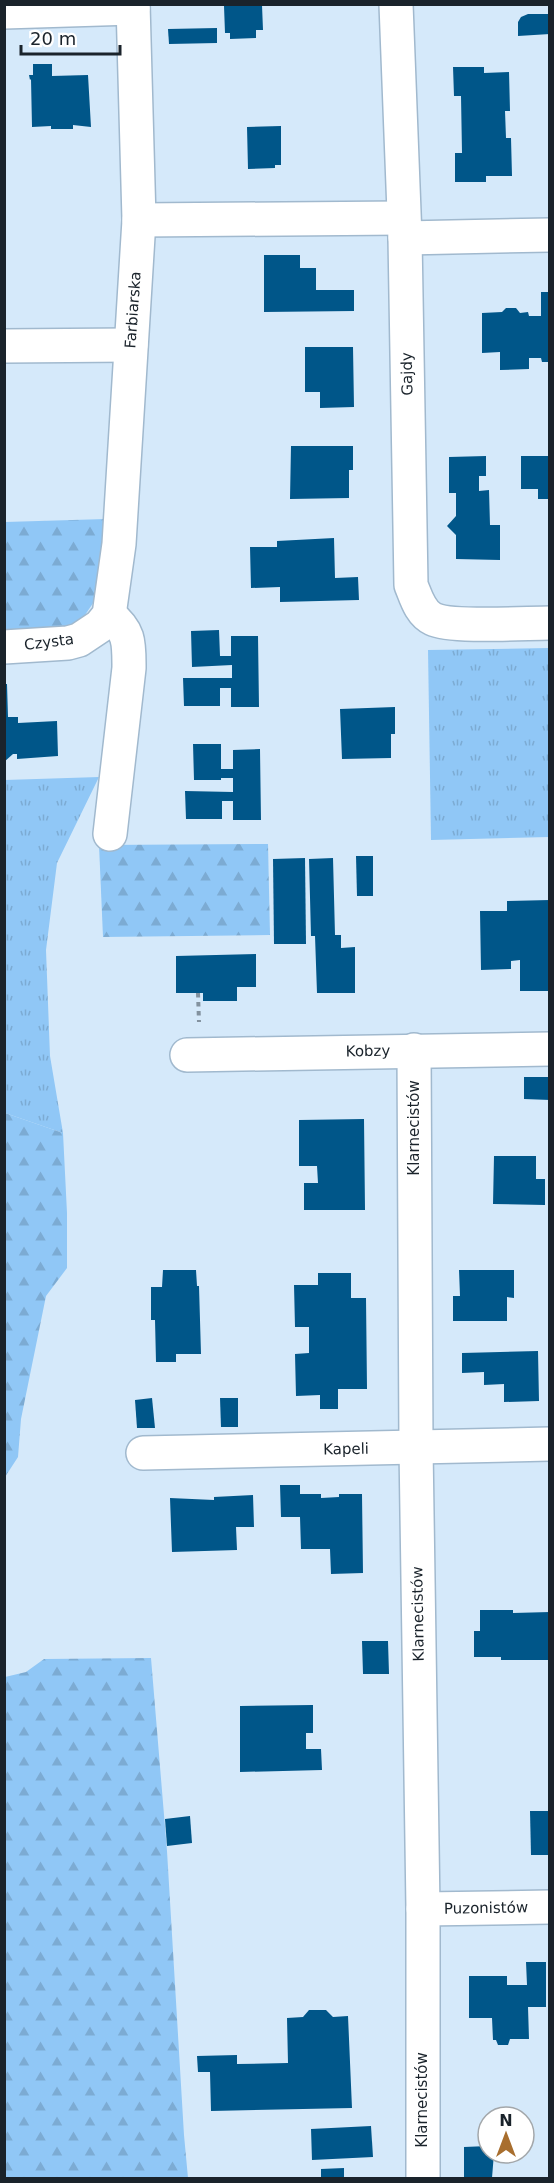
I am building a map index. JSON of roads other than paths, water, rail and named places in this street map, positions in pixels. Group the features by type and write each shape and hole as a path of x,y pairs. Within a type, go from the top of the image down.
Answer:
{"street":[{"name":"Gajdy","path":"396,4 404,228 411,585 420,608 433,619 454,624 549,623"},
{"path":"4,12 133,6"},
{"name":"Farbiarska","path":"101,623 119,544 139,220 133,6"},
{"path":"139,220 549,235"},
{"path":"4,346 130,345"},
{"path":"101,623 121,624 129,642 129,668 110,834"},
{"name":"Czysta","path":"4,646 68,643 79,640 101,623"},
{"name":"Kobzy","path":"193,1043 414,1050 549,1049"},
{"name":"Klarnecistów","path":"414,1050 416,1447 423,1909 423,2178"},
{"name":"Kapeli","path":"143,1454 549,1444"},
{"name":"Puzonistów","path":"423,1909 549,1907"}]}
